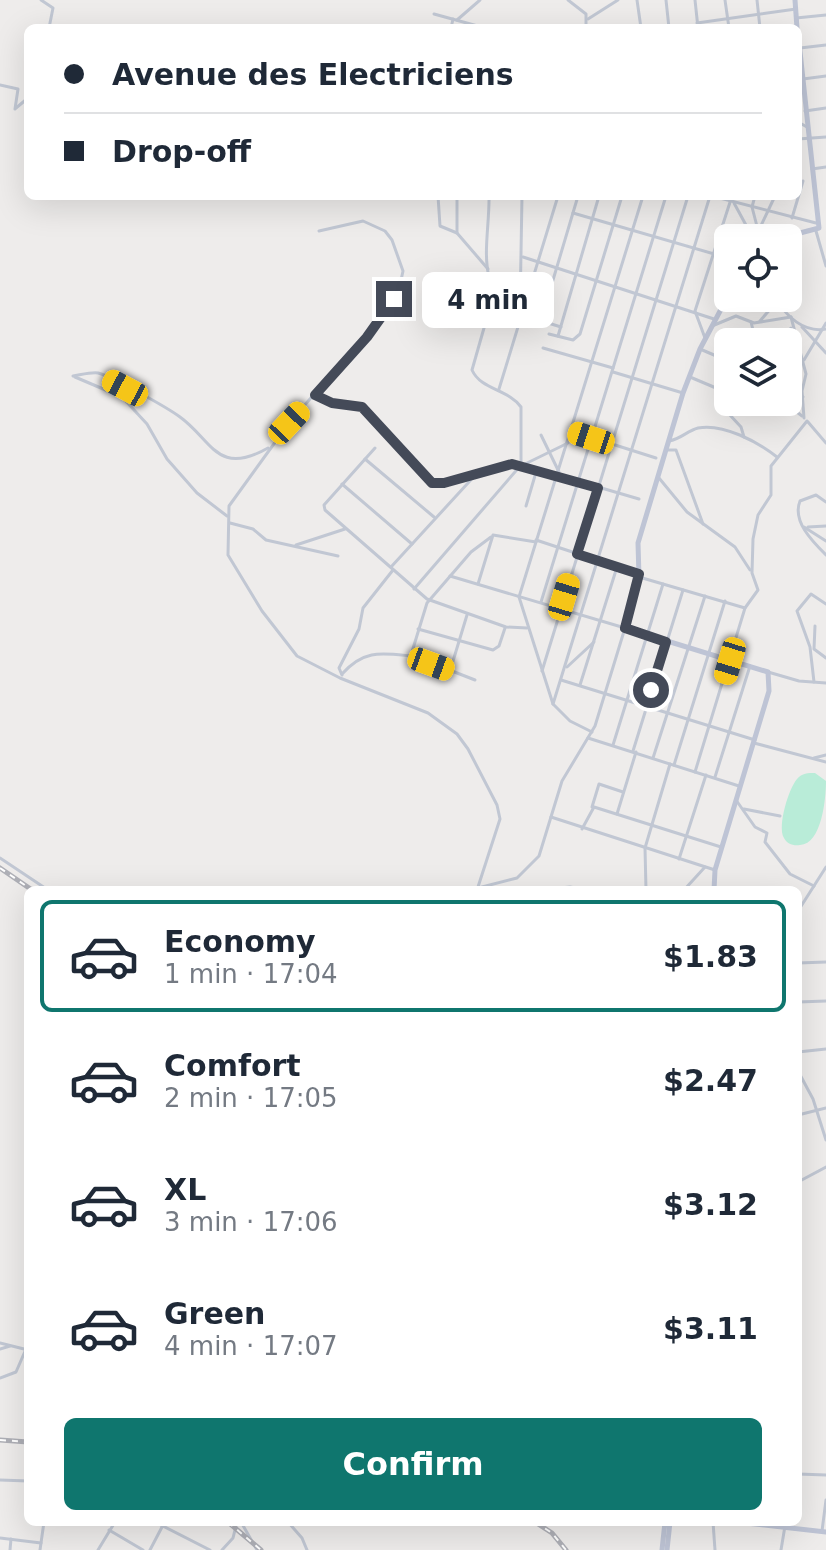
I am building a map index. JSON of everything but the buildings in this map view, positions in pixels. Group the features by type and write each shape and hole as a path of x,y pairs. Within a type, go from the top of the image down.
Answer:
{"street":[{"path":"41,0 53,8 50,24"},
{"path":"453,24 480,0"},
{"path":"568,1 576,0"},
{"path":"587,24 588,19 618,0"},
{"path":"637,0 640,24"},
{"path":"666,0 669,24"},
{"path":"695,0 698,24"},
{"path":"725,0 729,24"},
{"path":"757,0 760,24"},
{"path":"795,0 797,24"},
{"path":"568,1 588,19"},
{"path":"702,24 796,9"},
{"path":"434,14 472,24"},
{"path":"796,18 826,15"},
{"path":"802,51 826,45"},
{"path":"802,72 815,199 826,266"},
{"path":"803,79 826,76"},
{"path":"0,85 18,89 15,109 24,101"},
{"path":"805,111 826,108"},
{"path":"802,124 807,127"},
{"path":"802,139 826,137"},
{"path":"812,169 826,167"},
{"path":"815,199 826,198"},
{"path":"438,200 440,226 457,233 488,269"},
{"path":"457,200 457,233"},
{"path":"489,200 488,283 508,306 522,310"},
{"path":"522,200 522,310"},
{"path":"499,389 557,200"},
{"path":"561,327 545,322 542,317 577,200"},
{"path":"558,336 598,200"},
{"path":"549,334 573,340 580,334 621,200"},
{"path":"592,732 570,721 553,704 519,597 642,200"},
{"path":"541,603 665,200"},
{"path":"542,671 687,200"},
{"path":"553,704 710,200"},
{"path":"705,338 695,311 732,200"},
{"path":"733,200 745,224"},
{"path":"734,200 820,227"},
{"path":"754,200 752,207 756,224"},
{"path":"763,224 774,200"},
{"path":"792,218 797,200"},
{"path":"573,213 712,255"},
{"path":"319,231 363,221 385,231 403,271 386,312 270,447 229,506 230,561 262,611 297,656 419,708 444,724 475,759 500,819 480,886"},
{"path":"523,257 714,319"},
{"path":"414,589 522,465 523,411 515,400 483,383 472,370 494,293"},
{"path":"490,886 512,880 530,868 539,856 565,775 592,732 625,628 639,575 638,543 683,393 718,312"},
{"path":"760,322 768,312"},
{"path":"787,312 810,330 826,329"},
{"path":"710,326 736,316 751,322 791,317"},
{"path":"791,317 792,327"},
{"path":"797,321 826,353"},
{"path":"751,322 751,328"},
{"path":"803,364 813,340 826,323"},
{"path":"543,348 683,393"},
{"path":"700,349 714,355"},
{"path":"752,573 756,522 771,495 771,468 806,420 802,361"},
{"path":"227,516 203,498 167,459 147,424 122,397 73,376 97,373 182,418 201,441 223,457 251,457 270,447"},
{"path":"689,376 716,388 718,402 741,427 744,437"},
{"path":"315,395 332,403 362,407 432,483 522,465 568,443"},
{"path":"801,416 826,443"},
{"path":"669,441 702,427 744,437 777,457"},
{"path":"571,431 656,458"},
{"path":"541,435 559,473"},
{"path":"375,448 324,507 345,529 430,600 506,627 527,628"},
{"path":"666,450 676,450 703,524"},
{"path":"365,459 434,517"},
{"path":"522,465 559,473 639,499"},
{"path":"526,506 537,469"},
{"path":"341,676 339,668 359,629 363,608 434,517 475,473"},
{"path":"659,478 687,512 735,547 752,573 758,590 745,608 695,772"},
{"path":"342,484 412,544"},
{"path":"826,502 812,495 800,501 797,516 826,555"},
{"path":"228,522 253,529 263,539 338,556"},
{"path":"804,527 826,526"},
{"path":"804,527 826,541"},
{"path":"293,546 345,529"},
{"path":"411,656 430,600 450,576 497,534 536,541 745,608"},
{"path":"477,585 491,537"},
{"path":"580,685 617,567"},
{"path":"450,576 768,672 826,683"},
{"path":"613,745 663,584"},
{"path":"617,815 646,707 683,590"},
{"path":"814,682 810,647 797,611 810,594 825,603"},
{"path":"653,758 705,596"},
{"path":"646,886 645,848 690,720 725,601"},
{"path":"450,671 467,615"},
{"path":"815,626 814,649 826,658"},
{"path":"418,629 493,650 499,646 506,627"},
{"path":"564,669 596,641"},
{"path":"341,676 354,663 377,652 411,656 475,680"},
{"path":"715,778 750,666"},
{"path":"714,886 721,847 769,691 768,672"},
{"path":"561,680 826,762"},
{"path":"588,738 739,786"},
{"path":"814,758 826,755"},
{"path":"679,859 706,775"},
{"path":"582,830 599,784 623,792"},
{"path":"736,800 756,828 767,833 765,842 788,872 814,886"},
{"path":"592,807 721,847"},
{"path":"744,809 780,816"},
{"path":"551,817 582,830 715,870"},
{"path":"0,858 42,886"},
{"path":"688,886 705,867"},
{"path":"802,905 826,867"},
{"path":"819,879 826,879"},
{"path":"802,963 826,962"},
{"path":"802,1002 826,1001"},
{"path":"802,1052 826,1049"},
{"path":"802,1079 817,1110 826,1140"},
{"path":"802,1114 826,1108"},
{"path":"802,1180 826,1167"},
{"path":"0,1346 24,1349"},
{"path":"0,1378 16,1372 24,1356"},
{"path":"802,1474 826,1475"},
{"path":"0,1480 24,1481"},
{"path":"781,1550 785,1526 824,1531 826,1500"},
{"path":"40,1550 43,1526"},
{"path":"98,1550 112,1526"},
{"path":"222,1550 233,1538 238,1526"},
{"path":"242,1526 257,1550"},
{"path":"292,1526 307,1550"},
{"path":"665,1550 668,1526"},
{"path":"713,1526 715,1550"},
{"path":"150,1550 162,1527 210,1550"},
{"path":"109,1530 143,1550"},
{"path":"0,1538 41,1543"},
{"path":"10,1550 11,1539"}],"green space":[{"path":"815,773 826,781 824,808 818,829 807,843 790,844 782,832 788,798 799,777"}],"railway":[{"path":"0,868 26,886"},
{"path":"0,1440 24,1442"},
{"path":"233,1526 261,1550"},
{"path":"541,1526 552,1533 566,1550"}],"route":[{"path":"394,299 367,337 315,395 332,403 362,407 432,483 444,483 512,464 598,488 577,554 639,574 625,628 666,642 651,690"}]}
